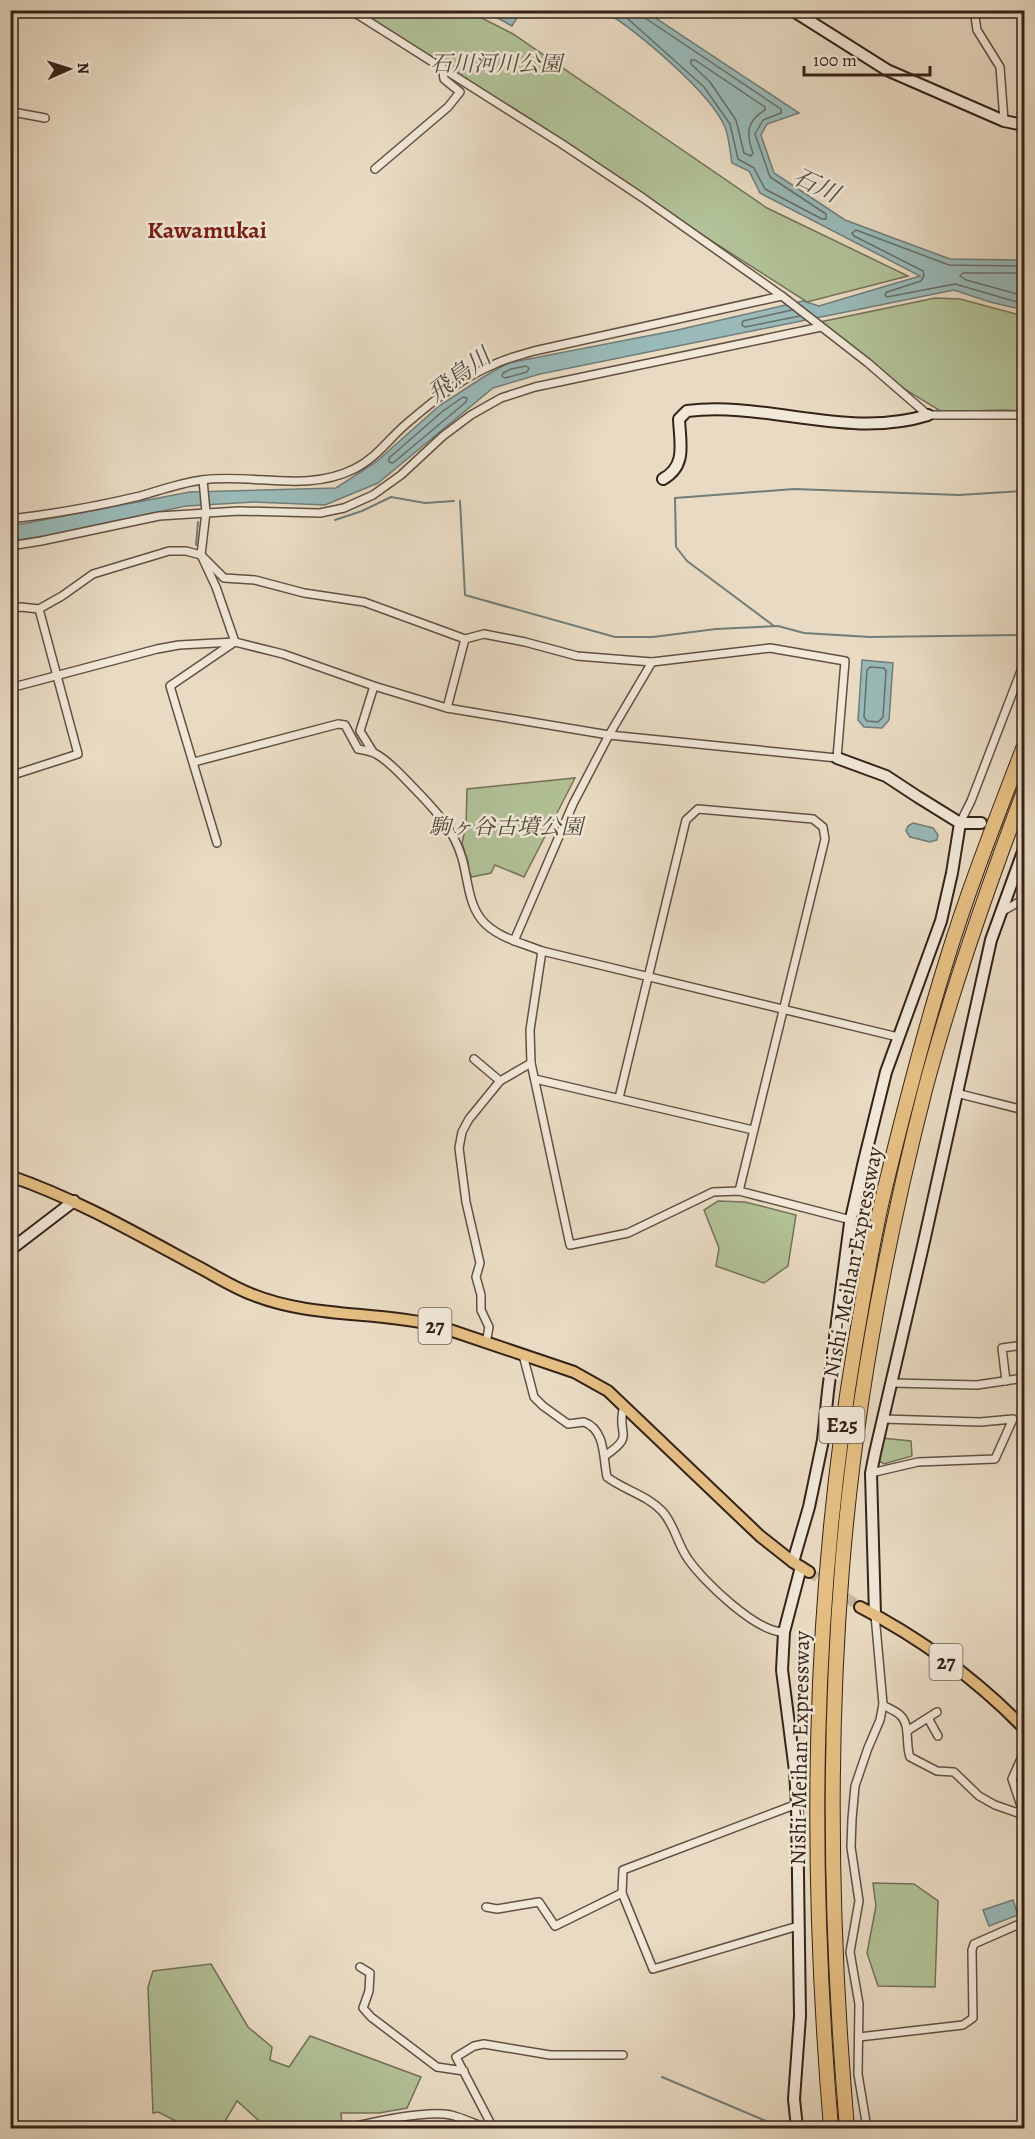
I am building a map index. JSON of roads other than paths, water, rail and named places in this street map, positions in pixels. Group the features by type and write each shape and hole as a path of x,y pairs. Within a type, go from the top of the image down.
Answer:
{"highway":[{"name":"Nishi-Meihan Expressway","path":"831,2128 816,1842 817,1742 825,1584 843,1418 869,1262 915,1071 946,960 1024,746"},
{"name":"Nishi-Meihan Expressway","path":"847,2128 838,2014 835,1934 832,1824 833,1738 842,1564 860,1414 885,1263 926,1089 972,932 1024,791"}],"main road":[{"name":"27","path":"10,1176 74,1201 251,1294 285,1305 435,1325 574,1372 598,1384 624,1406 760,1536 801,1567"},
{"name":"27","path":"860,1607 965,1674 1024,1728"}],"street":[{"path":"347,10 442,67 625,186 782,296 868,363 928,415"},
{"path":"792,10 887,70 1004,121 1024,125"},
{"path":"974,10 976,30 1000,67 1004,121"},
{"path":"375,169 455,100 460,92 444,79 442,67"},
{"path":"10,110 45,118"},
{"path":"10,519 97,505 171,486 204,481 310,482 328,480 356,469 372,458 402,428 441,395 495,364 534,351 782,296"},
{"path":"10,546 41,542 159,516 206,509 320,513 344,508 373,495 400,475 442,436 471,415 501,398 535,387 821,327"},
{"path":"663,479 672,474 679,465 679,419 687,411 740,411 850,424 913,420 928,415 1024,415"},
{"path":"204,481 206,509 201,555 216,587 235,642"},
{"path":"10,609 21,607 39,609 93,574 169,551 186,551 201,555 224,578 255,580 304,593 364,602 465,639 484,634 577,656 652,662 770,648 845,661 837,758"},
{"path":"10,776 78,754 39,609"},
{"path":"447,708 465,639"},
{"path":"217,843 170,686 235,642"},
{"path":"10,688 157,649 179,645 235,642 283,654 374,686 447,708 609,735 837,758 886,776 960,823 981,823"},
{"path":"514,941 554,846 609,735 652,662"},
{"path":"797,2128 794,2099 800,2016 797,1804 782,1670 784,1632 801,1567 809,1507 823,1440 851,1220 876,1107 898,1037 941,921 960,823 971,801 1024,663"},
{"path":"373,752 360,731 374,686"},
{"path":"194,762 338,724 345,725 358,749 373,752 387,761 440,814 456,843 474,906 490,928 514,941 542,951 898,1037"},
{"path":"619,1098 686,820 698,809 813,819 823,827 825,839 739,1191"},
{"path":"867,2128 858,2074 859,2004 850,1952 858,1901 851,1847 855,1786 880,1720 883,1705 875,1615 871,1473 991,939 1024,849"},
{"path":"1000,912 1024,899"},
{"path":"542,951 530,1030 531,1063 570,1245 628,1233 713,1192 739,1191 851,1220"},
{"path":"474,1059 500,1081"},
{"path":"486,1343 489,1327 481,1310 481,1295 476,1277 480,1263 466,1202 459,1148 462,1132 469,1119 500,1081 531,1063"},
{"path":"535,1079 753,1130"},
{"path":"956,1093 1024,1110"},
{"path":"10,1250 74,1201"},
{"path":"1006,1381 1002,1348 1024,1345"},
{"path":"522,1355 534,1397 568,1424 584,1422 595,1429 606,1455 607,1477 662,1511 671,1523 687,1558 722,1596 771,1629 784,1632"},
{"path":"891,1383 977,1385 1024,1378"},
{"path":"606,1455 621,1444 624,1438 621,1420 624,1406"},
{"path":"871,1473 918,1462 995,1459 1013,1419 980,1422 883,1419"},
{"path":"883,1705 901,1715 907,1731 907,1750 910,1757 937,1771 954,1772 979,1796 995,1805 1024,1815"},
{"path":"907,1731 937,1712"},
{"path":"928,1718 938,1736"},
{"path":"1024,1752 1012,1779 1024,1815"},
{"path":"797,1804 623,1870 622,1893 653,1969 798,1926"},
{"path":"486,1907 497,1909 538,1902 555,1926 622,1893"},
{"path":"1024,1894 1024,1900"},
{"path":"859,2037 963,2025 973,2018 972,1950 974,1944 1024,1922"},
{"path":"360,1966 370,1973 369,1990 363,2008 371,2017 437,2067 464,2071"},
{"path":"493,2128 456,2057 474,2046 484,2044 550,2055 623,2055"},
{"path":"348,2128 367,2123 432,2114 451,2115 487,2128"}],"water":[{"path":"485,11 521,11 512,26"},
{"path":"604,11 645,11 799,113 767,124 761,135 774,173 845,220 950,259 1024,260 1024,310 954,290 540,374 493,388 378,483 325,505 254,502 186,506 11,541 11,526 190,492 336,488 376,462 439,406 508,363 673,331 803,301 819,306 920,276 760,193 749,171 732,163 725,127 704,97 653,47"},
{"path":"862,660 893,663 889,720 882,728 864,727 858,720"},
{"path":"913,823 933,828 938,835 937,840 930,842 910,837 906,831"},
{"path":"1013,1900 1018,1915 989,1926 983,1910"}],"waterway":[{"path":"774,626 687,561 676,547 675,498 794,489 959,495 1024,491"},
{"path":"335,520 362,511 391,497 425,503 454,501"},
{"path":"460,501 465,595 615,637 653,637 716,629 778,626 804,633 870,637 1024,635"},
{"path":"196,545 198,522"},
{"path":"662,2077 773,2124 794,2126"}],"tunnel":[{"path":"981,823 1024,822"},
{"path":"809,1572 860,1607"}],"district":[{"name":"Kawamukai","path":"207,230"}],"park label":[{"name":"石川河川公園","path":"496,63"},
{"name":"駒ヶ谷古墳公園","path":"506,826"}],"water label":[{"name":"石川","path":"816,185"},
{"name":"飛鳥川","path":"459,375"}]}
